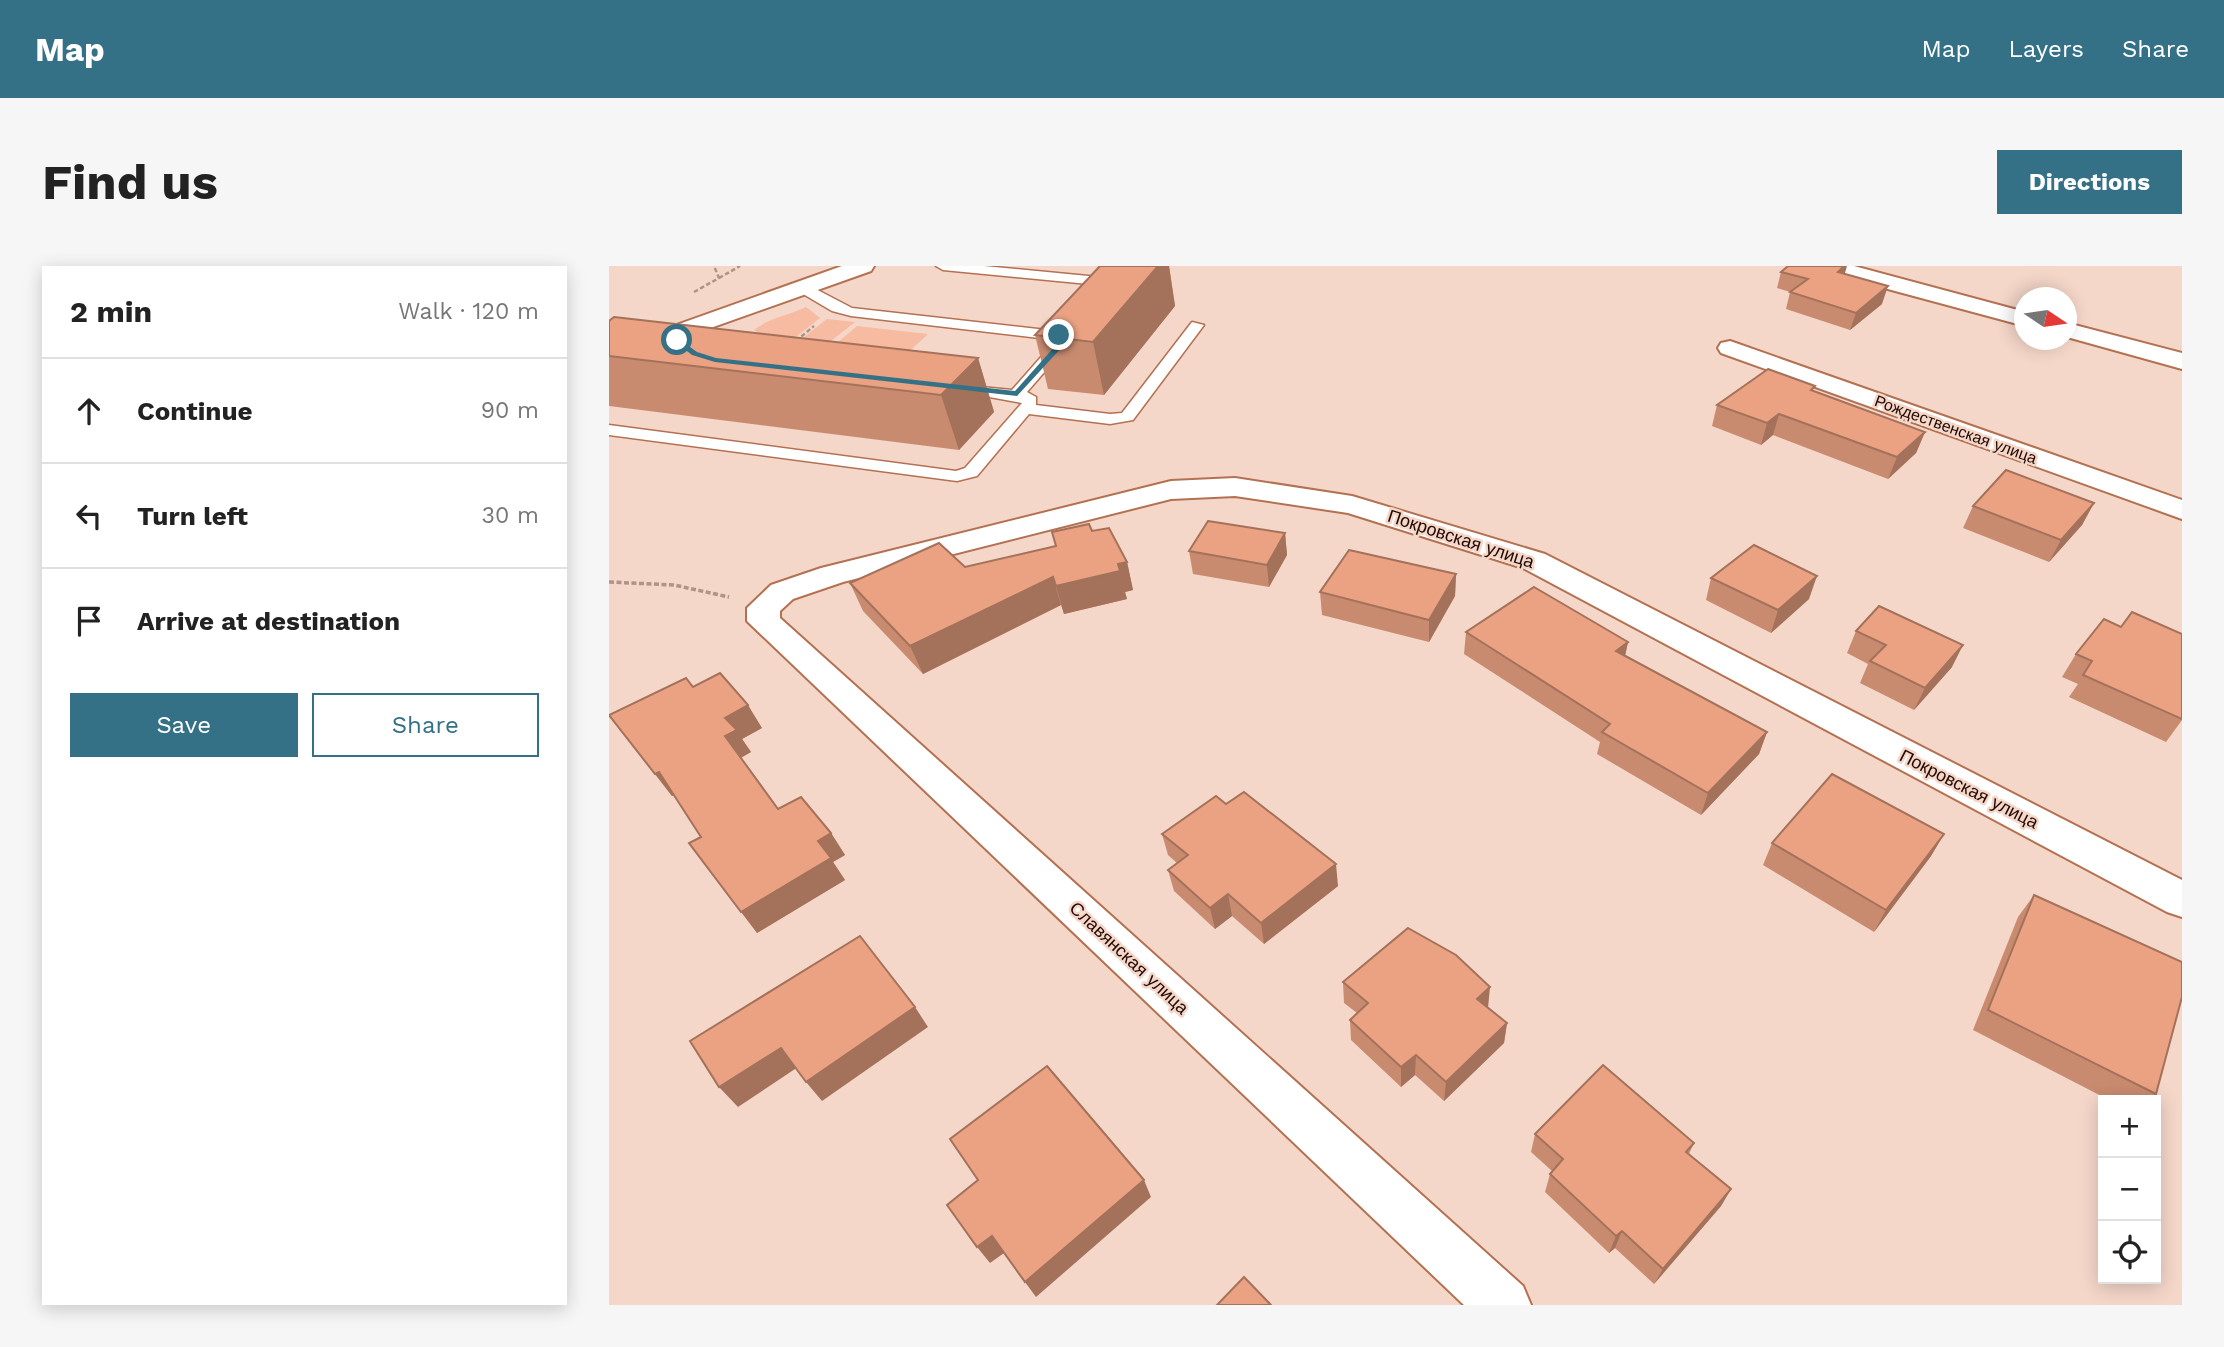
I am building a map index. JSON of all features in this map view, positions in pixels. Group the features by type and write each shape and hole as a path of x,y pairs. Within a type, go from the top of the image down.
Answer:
{"street":[{"path":"609,357 678,341 803,288 863,266"},
{"path":"1829,266 2014,315"},
{"path":"2077,333 2182,361"},
{"name":"Рождественская улица","path":"1730,348 2182,510"},
{"name":"Покровская улица","path":"763,608 782,592 832,575 1171,490 1235,487 1352,505 1534,561 2182,900"},
{"name":"Славянская улица","path":"763,608 764,621 1504,1305"}],"lane":[{"path":"943,266 1109,282"},
{"path":"803,288 837,308 851,312 1059,335 1063,339 1060,346 1017,394"},
{"path":"1026,409 1110,419 1127,417 1197,325"},
{"path":"609,430 957,477 971,472 1030,403 1028,397 1017,394 938,385"}],"path":[{"path":"719,278 740,266"},
{"path":"609,582 674,585 724,595 763,608"}],"shaded area":[{"path":"806,307 820,318 787,344 775,343 754,330 767,322"},
{"path":"827,319 855,322 822,348 794,345"},
{"path":"857,326 928,334 903,357 830,349"}],"building":[{"path":"1100,266 1158,266 1093,342 1035,335"},
{"path":"1788,266 1844,266 1838,272 1888,286 1856,313 1790,292 1808,279 1781,272"},
{"path":"614,317 978,358 941,395 609,356 609,321"},
{"path":"1768,369 1815,386 1811,390 1925,432 1897,457 1779,414 1767,423 1717,405"},
{"path":"2006,470 2094,503 2061,540 1973,506"},
{"path":"1208,521 1285,533 1267,565 1189,551"},
{"path":"1089,524 1092,531 1109,528 1127,562 1118,564 1120,571 1056,586 1053,577 910,646 850,583 939,543 965,567 1056,546 1052,532"},
{"path":"1754,545 1817,576 1778,610 1711,578"},
{"path":"1349,550 1456,574 1429,620 1320,592"},
{"path":"1534,587 1628,642 1616,651 1767,732 1708,793 1602,732 1610,724 1466,632"},
{"path":"1879,606 1963,645 1925,688 1870,661 1886,645 1856,631"},
{"path":"2132,612 2182,634 2182,719 2083,675 2092,661 2076,654 2104,619 2121,627"},
{"path":"720,673 748,705 725,718 737,730 725,736 778,809 801,797 831,833 818,841 831,858 741,912 689,843 701,837 659,772 655,774 609,715 686,678 693,687"},
{"path":"1832,774 1944,834 1886,910 1772,843"},
{"path":"1244,792 1336,864 1261,923 1228,894 1210,908 1168,870 1188,855 1162,834 1216,796 1226,804"},
{"path":"2034,895 2182,962 2182,997 2156,1094 1988,1010"},
{"path":"1408,928 1456,955 1490,987 1477,999 1507,1023 1446,1082 1416,1055 1401,1067 1350,1020 1368,1003 1343,982"},
{"path":"860,936 915,1007 806,1082 781,1048 719,1087 690,1041"},
{"path":"1603,1065 1694,1143 1686,1152 1731,1189 1663,1269 1622,1231 1616,1236 1550,1174 1563,1159 1535,1134"},
{"path":"1047,1066 1144,1180 1025,1282 992,1236 977,1247 947,1205 978,1180 950,1139"},
{"path":"1244,1277 1271,1305 1217,1305"}],"route":[{"path":"677,340 695,354 715,360 1017,394 1060,346 1063,339 1059,335"}]}
